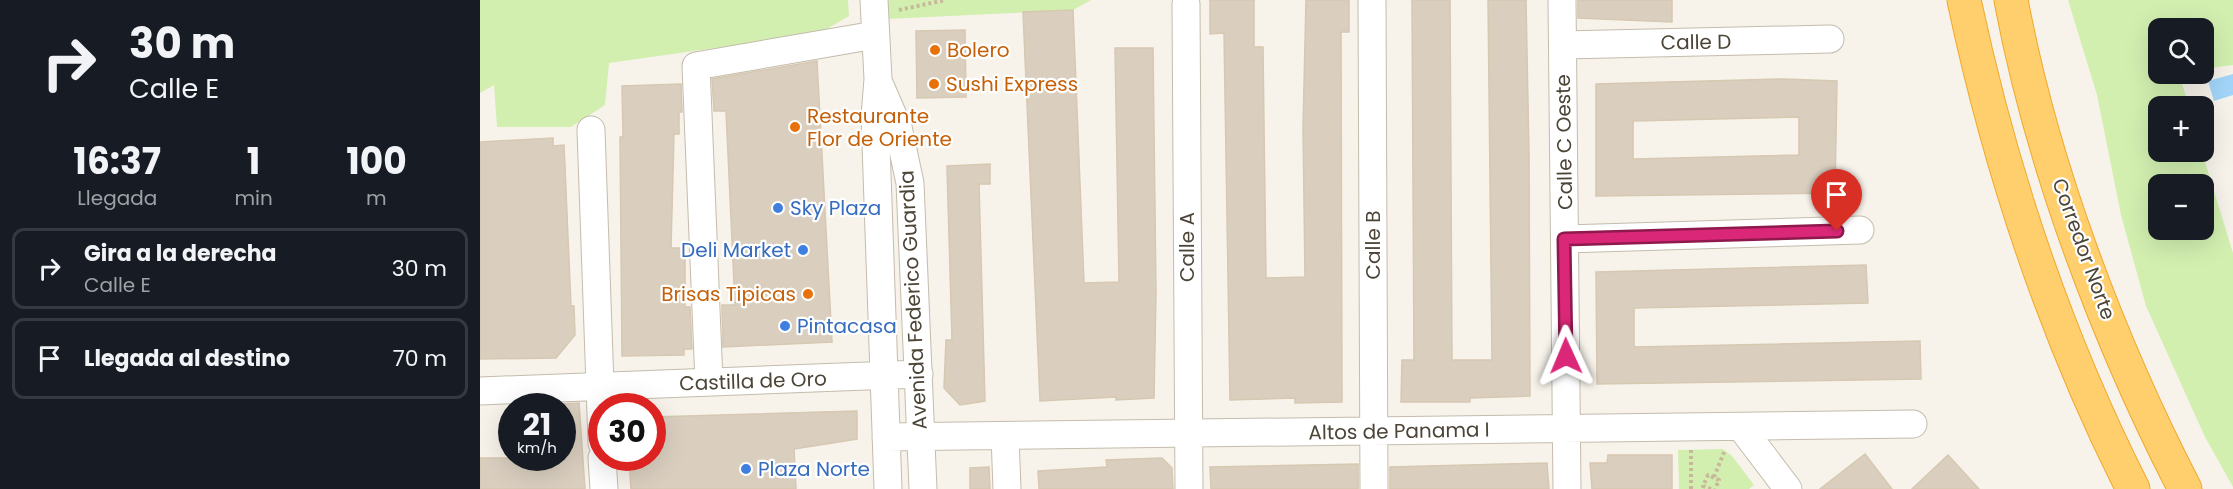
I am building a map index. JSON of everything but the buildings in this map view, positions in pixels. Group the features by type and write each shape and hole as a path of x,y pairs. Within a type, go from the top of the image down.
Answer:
{"highway":[{"path":"1965,0 2004,160 2045,287 2108,439 2133,489"},
{"name":"Corredor Norte","path":"2011,0 2048,149 2087,263 2150,421 2185,489"}],"street":[{"name":"Calle B","path":"1372,0 1374,489"},
{"name":"Calle C Oeste","path":"1562,0 1567,489"},
{"name":"Calle A","path":"1186,4 1189,489"},
{"name":"Avenida Federico Guardia","path":"875,17 878,79 875,117 888,489"},
{"path":"709,382 696,66 875,17"},
{"name":"Calle D","path":"1563,45 1830,39"},
{"name":"Avenida Federico Guardia","path":"878,79 898,127 910,183 923,489"},
{"path":"591,130 599,393"},
{"path":"1564,239 1860,230"},
{"name":"Castilla de Oro","path":"480,392 919,374"},
{"name":"Altos de Panama I","path":"886,437 1567,429 1734,437 1913,424"},
{"path":"1005,436 1007,489"},
{"path":"1734,437 1788,489"},
{"path":"603,471 604,489"}],"path":[{"path":"875,17 945,0"},
{"path":"1714,477 1734,437"},
{"path":"1690,447 1691,489"},
{"path":"1708,475 1714,477 1719,480 1711,489 1703,486 1708,475"}],"green space":[{"path":"480,0 848,0 849,16 820,33 609,63 605,105 571,127 497,127 494,85 480,93"},
{"path":"886,0 1091,0 1073,10 887,19"},
{"path":"2068,0 2233,0 2233,65 2214,68 2214,18 2148,18 2148,84 2182,84 2186,96 2148,96 2148,162 2205,162 2209,174 2148,174 2148,240 2214,240 2214,191 2233,253 2233,487 2205,437 2146,306 2121,215 2097,95"},
{"path":"1723,449 1732,456 1754,485 1749,489 1679,489 1678,450"}],"water":[{"path":"2233,74 2233,95 2214,101 2209,84 2214,84 2214,79"}],"place":[{"name":"Bolero","path":"935,50"},
{"name":"Sushi Express","path":"934,84"},
{"name":"Restaurante Flor de Oriente","path":"795,127"},
{"name":"Sky Plaza","path":"778,208"},
{"name":"Deli Market","path":"803,250"},
{"name":"Brisas Tipicas","path":"808,294"},
{"name":"Pintacasa","path":"785,326"},
{"name":"Plaza Norte","path":"746,469"}],"route":[{"path":"1566,356 1564,239 1837,231"}]}
